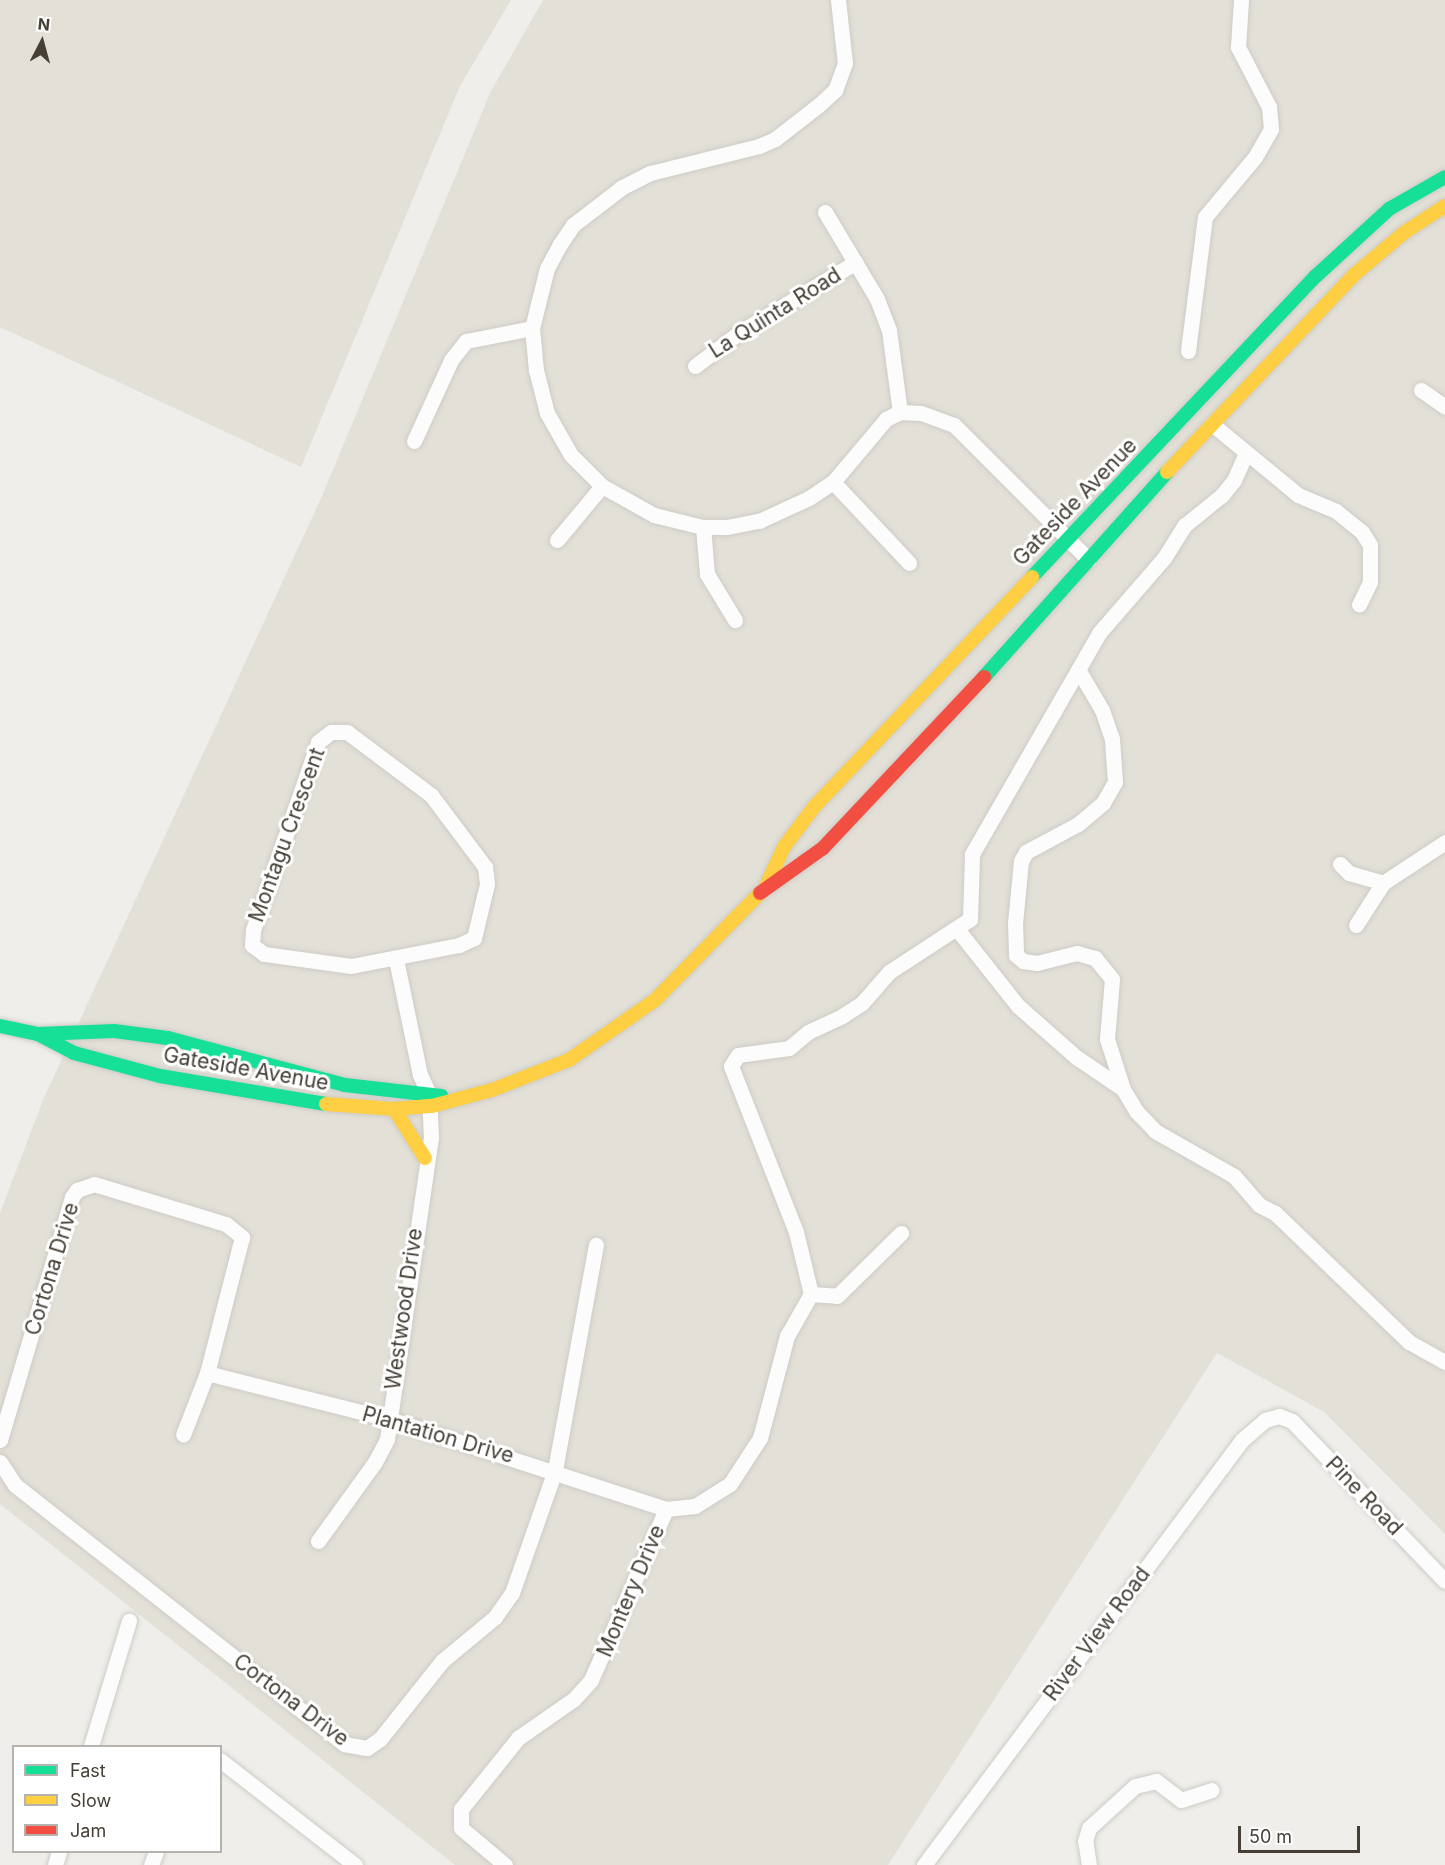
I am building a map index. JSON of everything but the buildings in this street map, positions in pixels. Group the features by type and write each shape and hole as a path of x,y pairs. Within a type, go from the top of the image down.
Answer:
{"street":[{"path":"838,0 845,43 843,76 820,104 775,139 650,173 573,225 547,268 532,328 536,370 548,413 572,454 602,486 654,515 703,527 727,527 759,521 787,510 833,482 886,419 900,412 921,412 954,425 1088,559"},
{"path":"1188,351 1205,218 1255,157 1270,129 1269,106 1238,47 1241,0"},
{"name":"Gateside Avenue","path":"766,886 784,847 814,807 1355,238 1406,198 1445,177"},
{"name":"Gateside Avenue","path":"39,1034 74,1053 160,1076 327,1104 394,1109 430,1100 453,1099 529,1077 569,1060 607,1036 685,972 766,886 803,864 841,830 1025,634 1088,559 1212,424 1356,274 1405,232 1445,206"},
{"path":"825,212 856,262 889,330 900,412"},
{"name":"La Quinta Road","path":"695,366 740,332 856,262"},
{"path":"414,441 451,360 466,341 532,328"},
{"path":"1421,390 1445,407"},
{"path":"1212,424 1245,455 1298,495 1336,511 1362,532 1370,545 1370,582 1359,605"},
{"path":"901,1233 837,1296 811,1294 796,1232 731,1066 738,1055 789,1048 808,1032 842,1016 862,1003 889,972 970,919 972,854 1099,633 1164,558 1185,525 1222,495 1234,480 1245,455"},
{"path":"833,482 909,564"},
{"path":"557,540 602,486"},
{"path":"703,527 707,574 735,620"},
{"path":"1079,671 1102,710 1112,739 1115,782 1103,803 1078,824 1026,852 1021,861 1016,955 1023,961 1037,963 1077,953 1095,958 1106,968 1112,979 1107,1039 1123,1089"},
{"name":"Montagu Crescent","path":"331,732 347,732 431,795 485,867 487,884 474,938 459,945 396,959 351,966 264,954 252,945 253,930 318,742 331,732"},
{"path":"1356,925 1383,883 1445,842"},
{"path":"1340,864 1359,877 1383,883"},
{"path":"957,929 1018,1006 1076,1057 1123,1089 1155,1131 1234,1176 1259,1205 1275,1213 1410,1341 1445,1362"},
{"path":"396,959 420,1075 430,1100"},
{"name":"Gateside Avenue","path":"0,1026 39,1034 114,1031 168,1038 345,1086 430,1100"},
{"name":"Westwood Drive","path":"318,1541 383,1448 425,1158 431,1138 430,1100"},
{"path":"394,1109 425,1158"},
{"name":"Cortona Drive","path":"0,1440 72,1197 84,1186 102,1185 226,1224 239,1232 242,1242 207,1373 183,1434"},
{"name":"Cortona Drive","path":"0,1462 4,1473 25,1493 344,1744 360,1749 380,1739 442,1661 505,1606 555,1470 596,1245"},
{"name":"Montery Drive","path":"505,1865 461,1828 461,1809 518,1738 574,1700 591,1680 666,1509 695,1506 712,1498 730,1484 753,1453 768,1416 787,1336 811,1294"},
{"name":"Plantation Drive","path":"207,1373 389,1419 555,1470 666,1509"},
{"name":"Pine Road","path":"1280,1416 1300,1429 1445,1581"},
{"name":"River View Road","path":"924,1865 1242,1440 1265,1420 1280,1416"},
{"path":"91,1745 129,1621"},
{"path":"222,1762 355,1865"},
{"path":"1089,1865 1085,1840 1089,1828 1135,1786 1156,1781 1181,1800 1211,1790"}],"shaded area":[{"path":"0,0 511,0 460,86 301,467 0,327"},
{"path":"543,0 1445,0 1445,1534 1324,1412 1217,1353 888,1865 455,1865 0,1504 0,1213 43,1100 322,496 491,91"}],"traffic: fast":[{"path":"1032,577 1316,276 1389,209 1445,177"},
{"path":"984,677 1167,472"},
{"path":"0,1026 38,1034 114,1031 168,1038 345,1085 441,1096"},
{"path":"38,1034 74,1053 160,1076 326,1104"}],"traffic: slow":[{"path":"1167,472 1355,274 1405,232 1445,206"},
{"path":"766,886 784,847 814,807 1032,577"},
{"path":"326,1104 394,1109 432,1106 492,1090 569,1060 655,1000 760,893"},
{"path":"394,1109 425,1158"}],"traffic: jam":[{"path":"760,893 823,848 984,677"}]}
